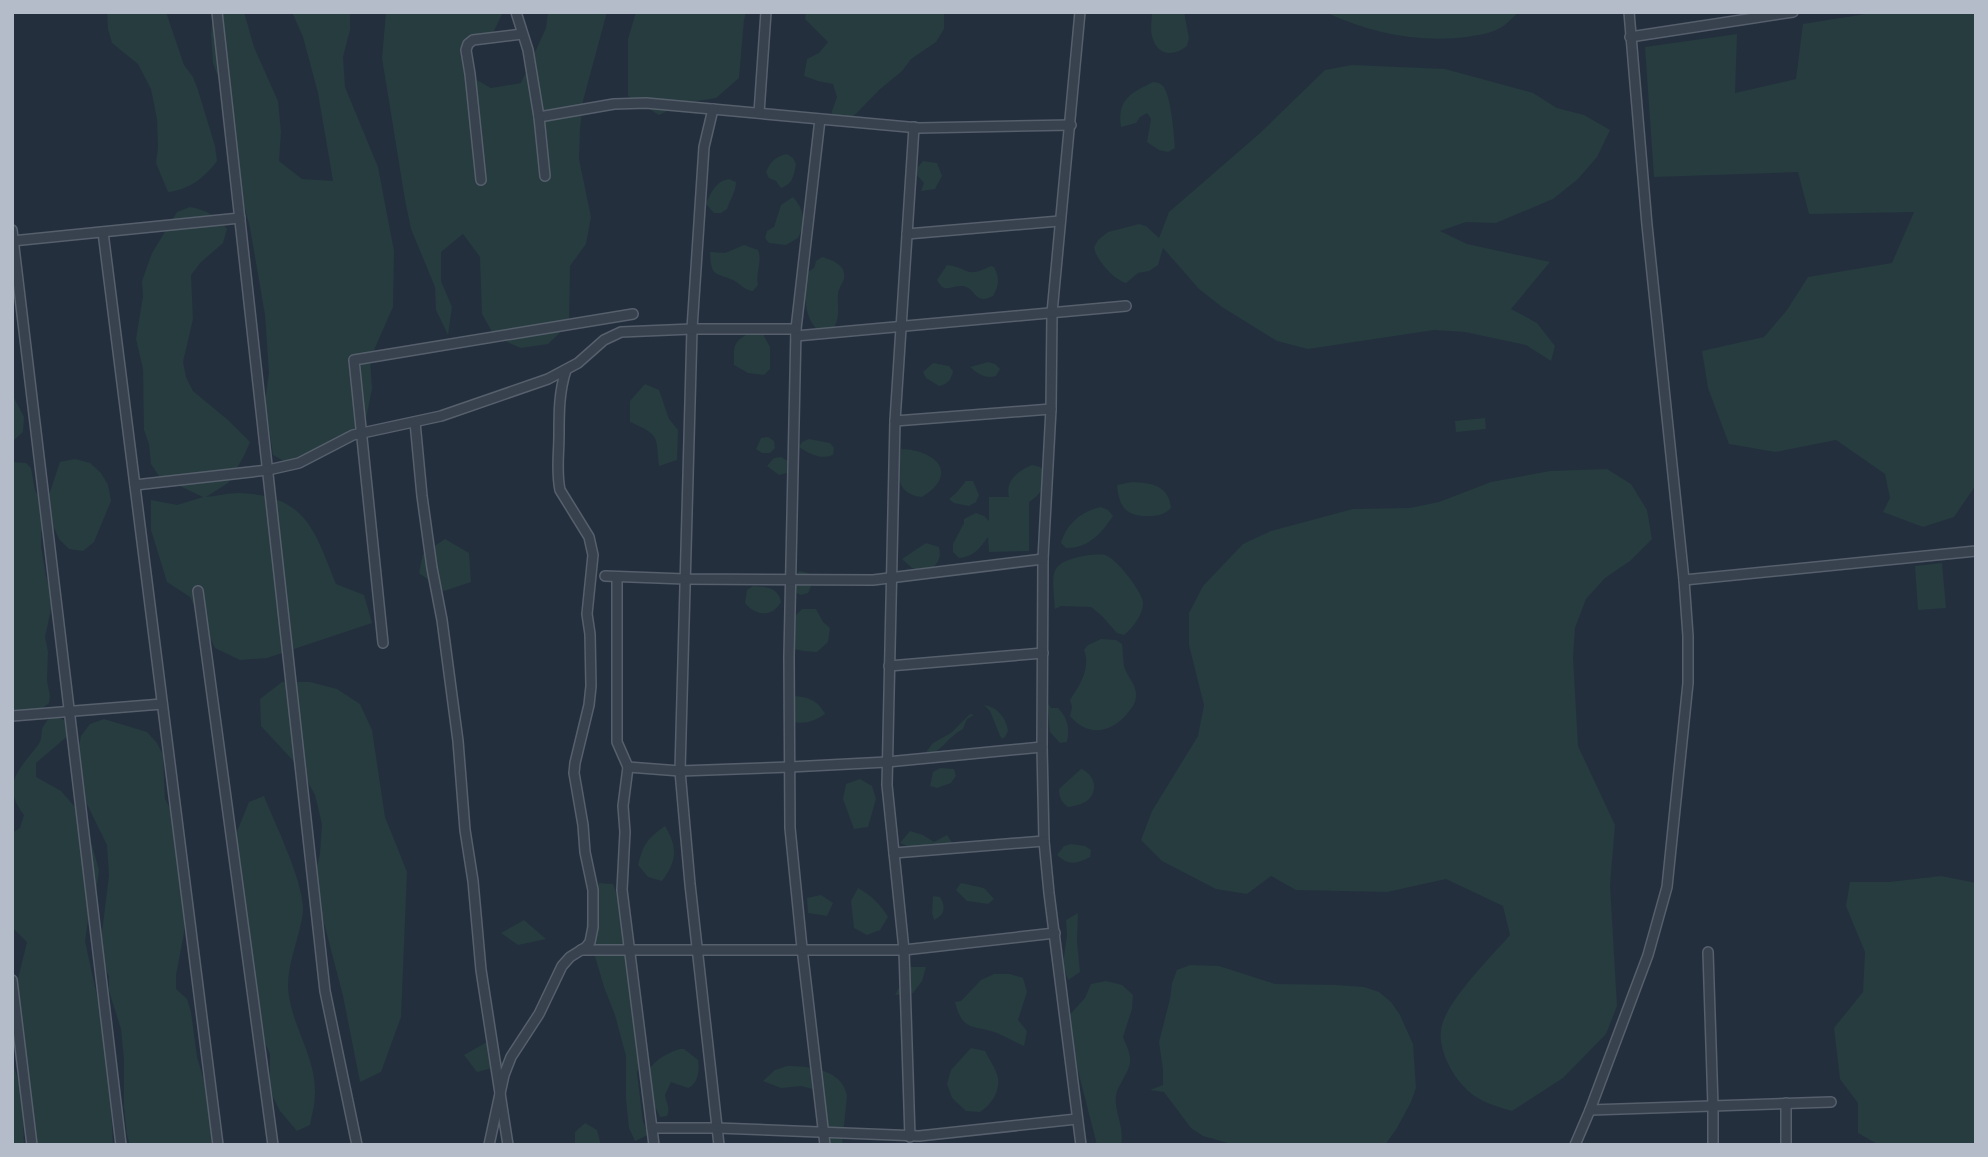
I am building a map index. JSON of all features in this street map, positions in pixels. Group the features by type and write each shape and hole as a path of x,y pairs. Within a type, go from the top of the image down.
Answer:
{"street":[{"path":"217,12 324,991 357,1145"},
{"path":"516,12 528,50 545,176"},
{"path":"759,113 766,12"},
{"path":"1080,12 1052,313 1051,409 1043,559 1042,747 1044,841 1081,1145"},
{"path":"1575,1145 1648,955 1667,887 1688,683 1684,580 1647,225 1629,12"},
{"path":"1630,37 1793,12"},
{"path":"481,180 466,50 473,40 522,34"},
{"path":"539,117 614,104 646,103 914,127 1071,125"},
{"path":"713,109 704,147 692,329 680,771 719,1145"},
{"path":"820,119 796,333 790,579 790,828 825,1145"},
{"path":"914,127 895,421 887,785 904,950 917,1139"},
{"path":"13,241 240,218"},
{"path":"907,234 1060,221"},
{"path":"12,230 121,1145"},
{"path":"103,232 218,1145"},
{"path":"135,485 268,470 299,463 353,435 441,416 548,379 578,363 604,340 621,332 692,329 796,333 901,327 1126,306"},
{"path":"383,643 354,360 633,314"},
{"path":"489,1145 511,1057 539,1014 562,966 590,942 593,927 593,890 574,773 591,686 587,614 593,555 589,537 560,490 558,482 560,396 566,370"},
{"path":"895,421 1051,409"},
{"path":"415,422 427,532 458,741 481,970 508,1145"},
{"path":"1684,580 1976,551"},
{"path":"605,576 873,580 1043,559"},
{"path":"617,577 617,742 628,768 623,806 625,832 622,890 654,1145"},
{"path":"198,591 273,1145"},
{"path":"889,666 1043,653"},
{"path":"12,716 162,704"},
{"path":"628,768 680,771 790,767 887,762 1042,747"},
{"path":"894,853 1044,841"},
{"path":"581,950 904,950 1055,933"},
{"path":"1708,952 1713,1145"},
{"path":"12,980 32,1145"},
{"path":"1590,1110 1831,1102"},
{"path":"1786,1103 1786,1145"},
{"path":"652,1128 717,1128 917,1139 1077,1119"}],"green space":[{"path":"107,12 166,12 184,65 198,90 217,161 207,173 189,186 168,192 156,163 157,119 151,89 138,64 112,43"},
{"path":"213,12 244,12 254,47 278,101 281,132 279,161 302,179 333,181 318,93 303,37 292,12 350,12 350,30 343,57 345,87 378,167 394,251 393,307 370,359 372,389 366,418 322,457 298,469 273,455 265,401 269,373 265,315 250,228 235,171 232,115 213,63"},
{"path":"386,12 503,12 494,31 472,46 466,74 491,88 521,83 546,28 548,12 607,12 583,101 580,129 579,159 591,217 586,244 570,266 569,324 548,344 521,348 495,337 482,314 480,257 463,234 441,252 441,281 452,307 448,335 436,310 435,287 411,229 405,200 382,58"},
{"path":"636,12 746,12 739,78 716,98 685,103 659,115 628,96 628,39"},
{"path":"806,12 944,12 944,29 936,42 911,59 902,71 847,123 831,126 837,97 833,84 804,76 807,59 819,53 828,42 805,19"},
{"path":"1152,12 1184,12 1189,38 1187,46 1171,53 1158,48 1151,33"},
{"path":"1325,12 1519,12 1491,32 1467,37 1430,39 1377,31"},
{"path":"1878,12 1976,12 1976,485 1954,517 1923,527 1883,512 1890,498 1885,474 1836,440 1775,452 1729,444 1708,388 1702,351 1764,337 1787,310 1808,277 1892,263 1914,212 1809,214 1798,172 1654,177 1645,47 1737,34 1735,93 1796,79 1803,24"},
{"path":"1352,65 1445,69 1533,93 1557,108 1584,115 1610,130 1597,157 1578,179 1553,199 1496,223 1466,222 1440,231 1467,244 1550,262 1511,309 1537,323 1555,346 1551,361 1526,345 1465,332 1434,330 1308,349 1277,341 1222,307 1199,289 1163,248 1158,265 1149,271 1138,273 1126,283 1116,278 1102,263 1094,247 1108,232 1139,224 1146,226 1159,238 1169,212 1259,134 1325,70"},
{"path":"1153,82 1163,86 1170,106 1175,148 1168,152 1147,142 1151,119 1147,113 1136,123 1121,127 1121,110 1127,98"},
{"path":"787,154 796,164 790,182 781,188 766,172 774,160"},
{"path":"923,161 937,163 942,176 935,189 921,191 924,183 914,172"},
{"path":"729,179 736,182 727,209 714,213 706,204 717,185"},
{"path":"793,197 803,217 798,238 786,245 769,243 765,238 767,231 774,227 781,205"},
{"path":"190,207 211,214 227,229 223,243 200,263 191,275 193,319 183,362 186,377 193,391 250,442 228,483 206,497 238,493 261,495 279,500 293,508 313,532 336,584 364,595 372,623 267,658 240,660 215,648 190,597 167,582 151,530 151,500 177,505 203,497 159,476 151,464 144,430 143,369 136,339 143,296 142,281 152,253 177,212"},
{"path":"744,245 758,250 759,254 758,285 753,291 718,274 711,266 710,252 725,253"},
{"path":"822,257 841,267 844,279 838,293 838,316 835,325 833,329 819,331 807,312 802,276 814,268 816,261"},
{"path":"947,265 968,272 994,267 998,282 993,296 982,299 967,287 945,288 940,285 937,280"},
{"path":"749,333 763,334 770,347 770,369 764,375 748,373 734,365 735,346"},
{"path":"988,362 1000,369 996,376 982,375 970,367"},
{"path":"933,363 949,366 953,371 947,383 939,386 926,378 923,372"},
{"path":"645,384 659,390 669,419 678,430 677,460 659,466 655,438 647,430 630,422 630,401"},
{"path":"12,394 24,417 23,432 12,442"},
{"path":"1485,418 1486,429 1456,432 1455,421"},
{"path":"768,437 774,441 775,448 770,453 762,453 756,449 761,438"},
{"path":"809,439 830,443 834,448 833,455 819,457 799,447"},
{"path":"901,449 924,454 939,465 940,480 922,497 913,495 902,486 899,473"},
{"path":"781,457 788,461 791,467 787,473 779,475 767,466 774,458"},
{"path":"75,459 90,463 101,473 108,485 111,501 94,542 83,551 69,549 59,539 53,526 48,498 60,462"},
{"path":"12,462 26,463 31,468 35,490 42,504 41,547 53,600 45,637 49,703 41,709 27,712 12,712"},
{"path":"1032,465 1046,472 1046,477 1042,489 1029,502 1029,551 989,552 988,537 973,554 959,558 953,552 953,544 964,519 976,513 989,521 989,497 1009,497 1011,481"},
{"path":"1607,469 1631,484 1647,510 1652,539 1630,561 1605,578 1586,599 1575,628 1573,657 1578,746 1615,825 1610,885 1617,1006 1606,1034 1563,1078 1512,1111 1485,1102 1464,1087 1447,1061 1441,1035 1444,1019 1459,994 1510,935 1503,906 1446,879 1387,892 1296,890 1271,876 1247,894 1216,889 1162,861 1141,840 1152,811 1198,736 1204,705 1189,645 1189,613 1203,586 1243,544 1271,531 1353,509 1410,508 1439,502 1491,482 1550,471"},
{"path":"966,481 973,481 979,495 976,502 969,506 954,503 949,499"},
{"path":"1146,483 1163,490 1170,500 1171,508 1156,516 1135,515 1125,509 1117,485"},
{"path":"1101,507 1113,516 1104,528 1087,543 1066,548 1061,543 1071,524 1081,515"},
{"path":"445,539 469,553 471,582 444,591 419,573 423,554"},
{"path":"926,543 939,547 940,551 938,561 927,572 912,568 902,559"},
{"path":"1088,555 1110,557 1138,590 1143,606 1140,615 1124,635 1117,633 1091,607 1061,606 1055,609 1055,571 1065,562"},
{"path":"1942,563 1946,608 1918,610 1915,566"},
{"path":"799,571 808,573 811,581 808,593 801,595 794,592"},
{"path":"753,586 775,591 781,602 769,613 754,611 745,603 747,590"},
{"path":"802,609 816,609 830,628 828,642 817,652 789,648 791,620"},
{"path":"1101,639 1116,640 1122,644 1124,666 1136,696 1126,715 1112,726 1098,730 1084,727 1070,716 1070,700 1085,670 1084,650"},
{"path":"282,682 310,682 337,689 360,704 372,730 385,817 407,872 401,1017 381,1072 360,1082 343,996 313,881 320,854 322,824 315,795 300,768 261,726 260,699"},
{"path":"790,696 810,699 825,714 808,722 789,721 783,708"},
{"path":"1047,702 1051,708 1058,708 1066,720 1067,742 1060,743 1050,732"},
{"path":"984,705 993,708 1003,718 1008,731 1002,739 990,711"},
{"path":"970,714 974,715 967,719 963,729 941,748 932,754 926,752 933,743 951,733"},
{"path":"51,715 64,720 70,734 36,763 36,777 61,791 80,813 99,870 85,941 107,1030 113,1145 35,1145 16,987 27,942 12,927 12,833 20,828 24,815 17,804 13,786 19,770 39,743 42,729"},
{"path":"104,719 147,732 163,755 165,799 178,824 181,839 180,884 184,933 176,989 187,999 191,1012 197,1057 210,1101 213,1145 130,1145 127,1135 121,1029 100,949 109,875 107,845 81,792 75,766 81,736 90,724"},
{"path":"940,768 954,769 956,776 951,783 937,788 930,786 933,772"},
{"path":"1081,769 1092,779 1093,794 1083,803 1068,807 1061,799 1059,789"},
{"path":"860,779 872,786 876,799 868,827 854,829 843,799 846,784"},
{"path":"264,796 294,870 302,900 303,912 290,965 288,986 292,1008 309,1056 315,1093 310,1125 297,1131 280,1111 273,1097 270,1054 252,1013 248,952 233,848 249,802"},
{"path":"665,826 674,854 671,867 662,881 648,877 638,865 647,842"},
{"path":"910,831 934,842 947,835 955,847 940,853 927,853 900,843"},
{"path":"1064,846 1085,846 1091,850 1090,857 1073,863 1057,855"},
{"path":"1941,876 1976,883 1976,1145 1879,1145 1858,1133 1858,1103 1840,1079 1834,1028 1863,992 1865,952 1846,906 1850,882 1889,882"},
{"path":"599,883 613,884 618,898 645,1045 637,1073 643,1121 648,1135 635,1141 629,1128 626,1100 626,1056 586,926 588,910"},
{"path":"961,883 984,888 994,899 988,904 967,901 956,890"},
{"path":"858,888 875,901 888,917 880,930 867,935 854,928 851,901"},
{"path":"821,895 833,903 827,916 808,913 807,898"},
{"path":"933,896 940,897 944,907 940,916 934,920 932,913"},
{"path":"1078,913 1080,972 1068,980 1063,964 1066,920"},
{"path":"524,920 546,939 518,945 501,933"},
{"path":"1190,965 1219,966 1275,984 1364,987 1379,992 1391,1002 1413,1044 1416,1088 1397,1128 1385,1145 1235,1145 1203,1136 1191,1128 1164,1092 1150,1090 1163,1085 1159,1042 1172,983 1177,970"},
{"path":"910,967 926,967 922,981 913,993 895,995"},
{"path":"994,974 1010,974 1023,978 1027,992 1018,1020 1027,1031 1024,1046 997,1033 970,1026 958,1012 955,1002 961,1001 981,980"},
{"path":"1106,981 1122,985 1133,995 1132,1009 1123,1037 1130,1063 1116,1095 1122,1132 1121,1145 1097,1145 1065,1020 1085,998 1091,984"},
{"path":"487,1042 504,1065 477,1072 464,1055"},
{"path":"971,1048 985,1051 998,1078 994,1098 980,1112 966,1111 952,1098 947,1084 951,1070"},
{"path":"680,1049 698,1060 698,1076 688,1088 671,1082 665,1095 668,1113 667,1116 660,1117 654,1104 649,1069 655,1062"},
{"path":"12,1063 21,1093 24,1145 12,1145"},
{"path":"787,1066 824,1071 839,1080 844,1087 847,1096 842,1145 820,1145 817,1090 801,1086 781,1088 763,1081 775,1070"},
{"path":"585,1123 597,1130 601,1145 575,1145 575,1132"}]}
